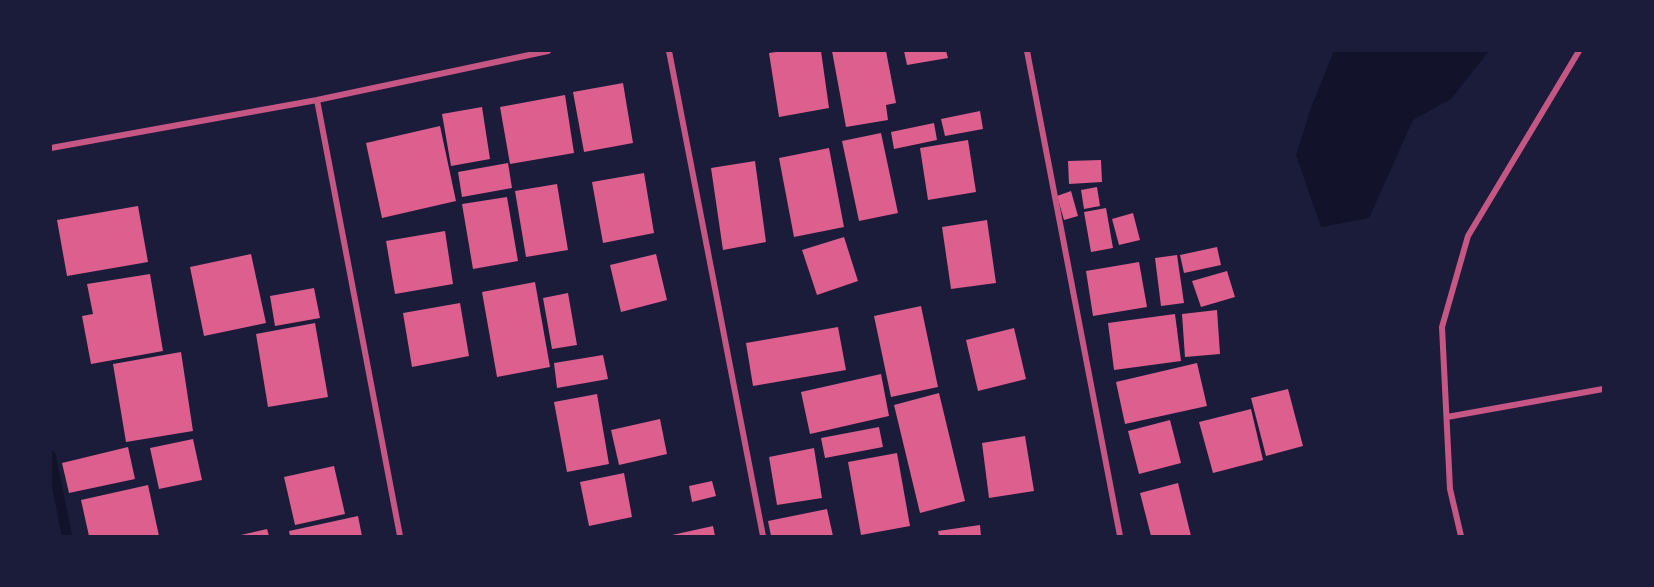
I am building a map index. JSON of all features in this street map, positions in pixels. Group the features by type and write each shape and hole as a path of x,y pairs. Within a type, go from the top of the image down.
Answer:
{"street":[{"path":"51,148 317,100 548,51"},
{"path":"669,51 763,536"},
{"path":"1027,51 1120,536"},
{"path":"1461,536 1450,489 1442,327 1468,236 1580,51"},
{"path":"317,100 400,536"},
{"path":"1447,417 1603,389"}],"shaded area":[{"path":"1334,51 1489,51 1451,99 1413,120 1369,218 1321,227 1296,155 1312,105"}],"building":[{"path":"821,51 829,108 779,117 769,53"},
{"path":"832,51 886,51 896,103 886,105 888,120 846,127"},
{"path":"904,51 946,51 948,58 907,65"},
{"path":"623,83 633,143 584,152 573,92"},
{"path":"565,95 574,153 510,164 500,107"},
{"path":"482,107 490,159 451,166 442,114"},
{"path":"980,111 983,129 945,136 941,119"},
{"path":"934,123 937,140 894,149 891,132"},
{"path":"440,126 456,201 382,218 366,143"},
{"path":"881,133 898,213 859,221 842,141"},
{"path":"968,140 976,192 928,200 920,148"},
{"path":"829,148 844,227 794,237 779,158"},
{"path":"1101,160 1102,182 1069,184 1068,161"},
{"path":"755,161 766,242 723,250 711,168"},
{"path":"508,163 512,188 462,197 458,172"},
{"path":"644,173 654,233 603,243 592,182"},
{"path":"557,184 568,250 526,257 515,191"},
{"path":"1097,187 1100,206 1084,209 1081,190"},
{"path":"1071,191 1078,216 1064,220 1057,196"},
{"path":"507,197 518,261 473,269 462,204"},
{"path":"138,206 148,262 67,276 57,220"},
{"path":"1106,208 1113,248 1091,252 1084,212"},
{"path":"1133,213 1140,240 1119,245 1112,219"},
{"path":"987,220 996,283 951,289 942,227"},
{"path":"445,231 453,284 395,294 386,241"},
{"path":"844,237 858,281 817,295 802,250"},
{"path":"1217,247 1221,265 1184,273 1180,255"},
{"path":"251,254 266,323 204,336 190,267"},
{"path":"656,254 667,300 621,312 610,265"},
{"path":"1177,255 1184,303 1161,306 1155,258"},
{"path":"1139,262 1147,307 1093,316 1086,271"},
{"path":"1227,271 1235,297 1201,307 1192,281"},
{"path":"150,274 163,351 91,364 82,316 93,314 87,284"},
{"path":"535,282 550,367 497,377 482,292"},
{"path":"314,288 320,318 275,326 270,296"},
{"path":"568,293 577,345 552,349 543,298"},
{"path":"460,303 469,356 412,367 403,313"},
{"path":"921,306 938,387 891,397 874,316"},
{"path":"1217,310 1220,354 1185,357 1182,314"},
{"path":"1175,314 1181,361 1114,370 1108,323"},
{"path":"315,323 328,397 268,407 256,334"},
{"path":"838,327 846,370 753,386 746,343"},
{"path":"1014,328 1026,379 978,391 966,340"},
{"path":"181,352 193,431 126,442 113,364"},
{"path":"603,355 608,379 557,388 554,363"},
{"path":"1197,363 1207,406 1125,424 1116,382"},
{"path":"881,374 889,416 810,434 801,392"},
{"path":"1288,389 1303,446 1266,456 1251,398"},
{"path":"939,393 965,501 920,513 894,405"},
{"path":"597,394 609,464 567,472 554,402"},
{"path":"1251,409 1263,460 1213,473 1199,422"},
{"path":"660,419 667,454 619,465 611,430"},
{"path":"1170,420 1181,463 1139,474 1128,431"},
{"path":"879,427 883,447 825,458 821,438"},
{"path":"1025,436 1034,491 989,498 982,443"},
{"path":"193,439 202,480 159,489 150,448"},
{"path":"128,447 135,479 69,493 62,463"},
{"path":"814,448 822,498 777,505 769,457"},
{"path":"897,453 910,526 861,535 848,462"},
{"path":"334,466 345,514 295,525 284,477"},
{"path":"624,473 632,517 589,526 580,482"},
{"path":"712,481 716,496 692,502 689,486"},
{"path":"1178,483 1191,536 1151,536 1140,493"},
{"path":"148,485 159,536 89,536 81,500"},
{"path":"827,509 833,536 771,536 768,521"},
{"path":"358,516 362,536 290,536 289,531"},
{"path":"980,525 981,536 939,536 938,531"},
{"path":"713,526 715,536 672,536 672,535"},
{"path":"267,529 269,536 241,536 241,535"}],"waterway":[{"path":"51,456 67,536"}]}
